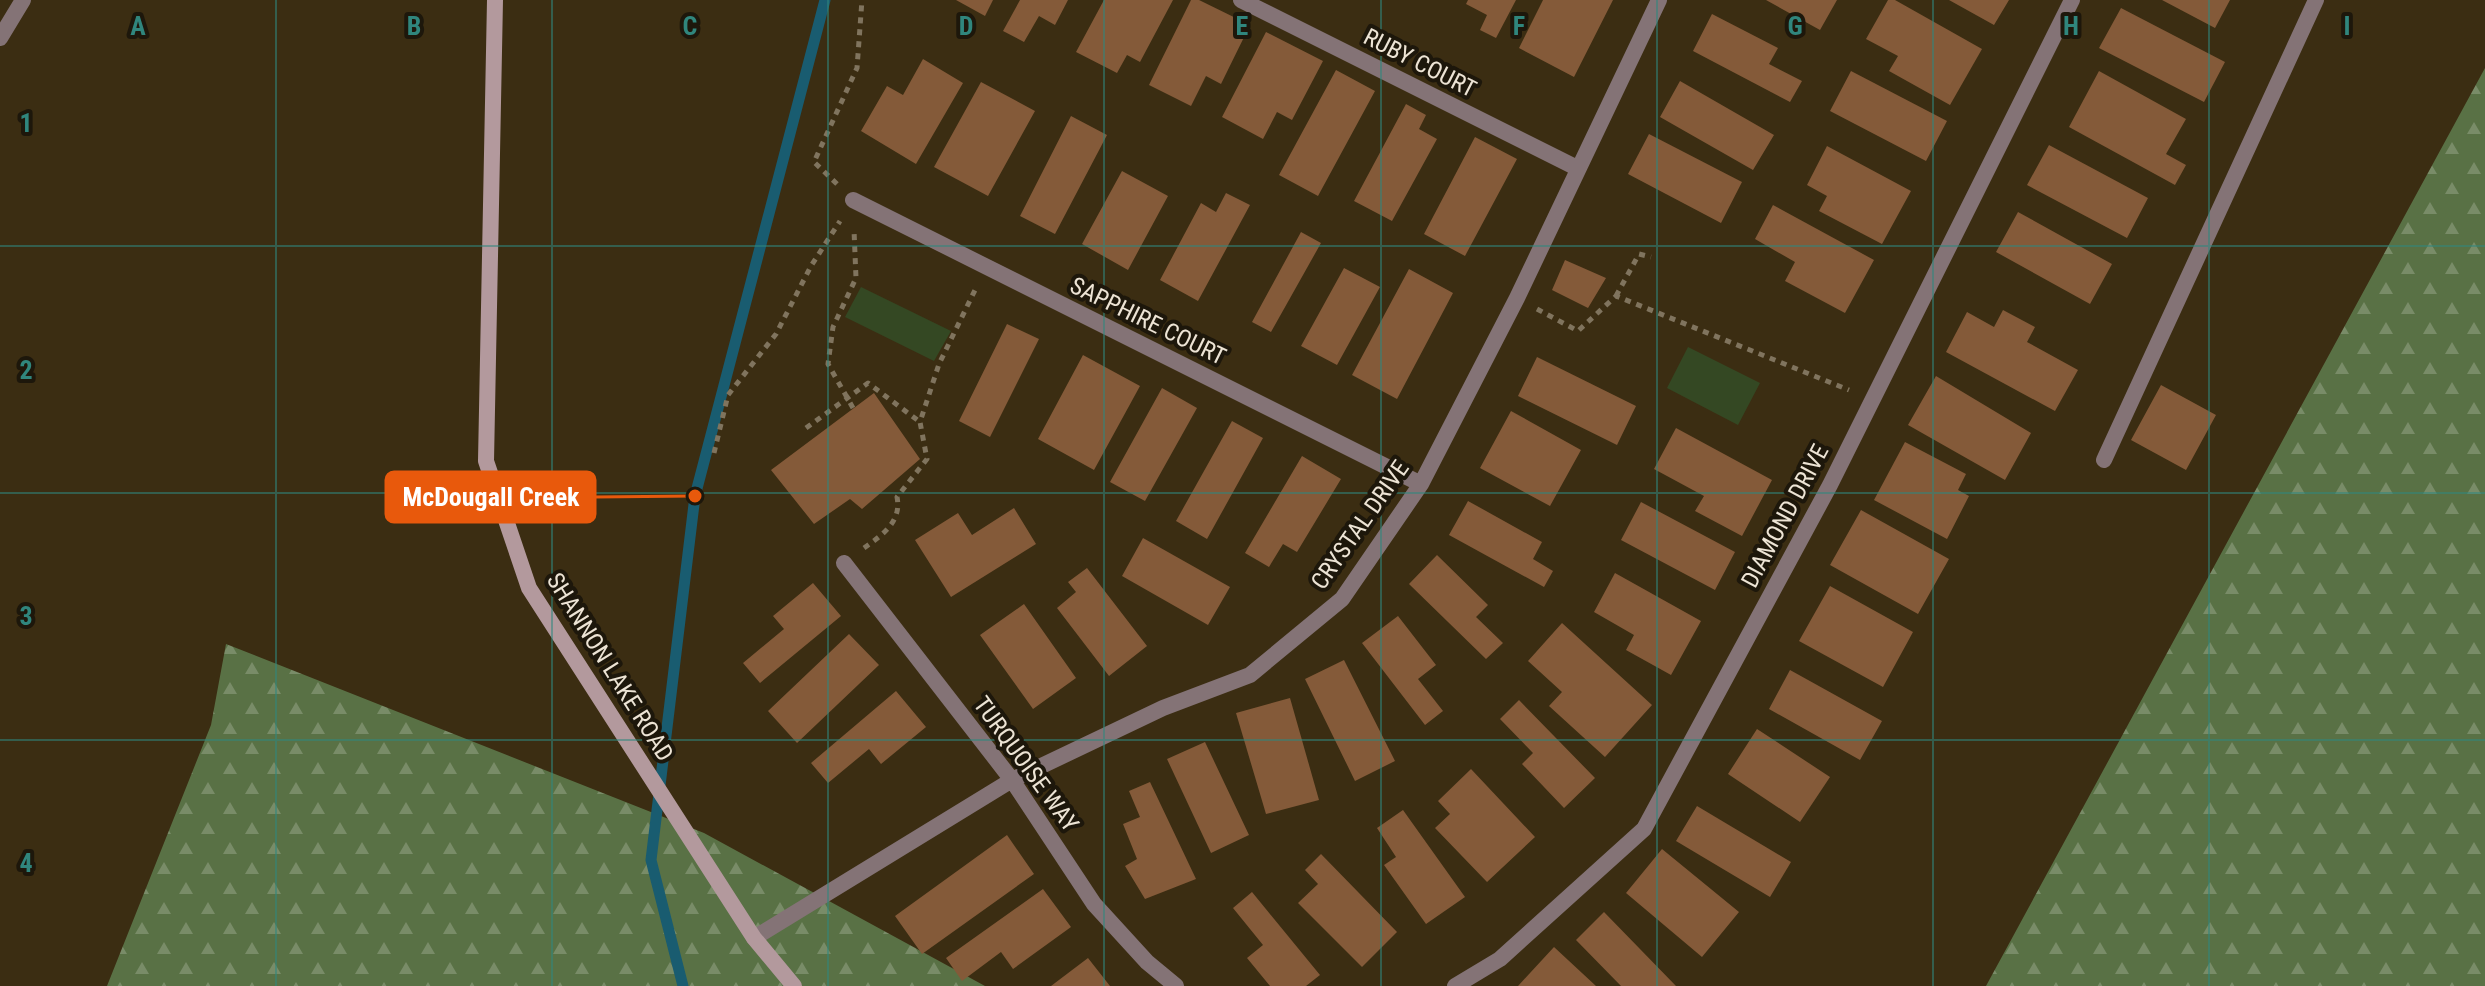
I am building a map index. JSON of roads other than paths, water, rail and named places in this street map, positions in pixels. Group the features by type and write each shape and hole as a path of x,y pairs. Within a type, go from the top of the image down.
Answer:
{"main road":[{"name":"SHANNON LAKE ROAD","path":"495,0 486,461 529,588 754,938 794,986"}],"street":[{"path":"0,38 23,0"},
{"name":"RUBY COURT","path":"1241,0 1577,168"},
{"name":"CRYSTAL DRIVE","path":"754,938 1012,780 1163,708 1250,675 1342,599 1421,484 1517,298 1659,0"},
{"name":"DIAMOND DRIVE","path":"1455,986 1500,959 1644,829 1873,399 2072,0"},
{"path":"2104,460 2316,0"},
{"name":"SAPPHIRE COURT","path":"853,200 1421,484"},
{"name":"TURQUOISE WAY","path":"844,563 1012,780 1094,904 1147,962 1176,986"}],"waterway":[{"path":"683,986 651,860 695,496 825,0"}],"place":[{"name":"McDougall Creek","path":"695,496"}]}
